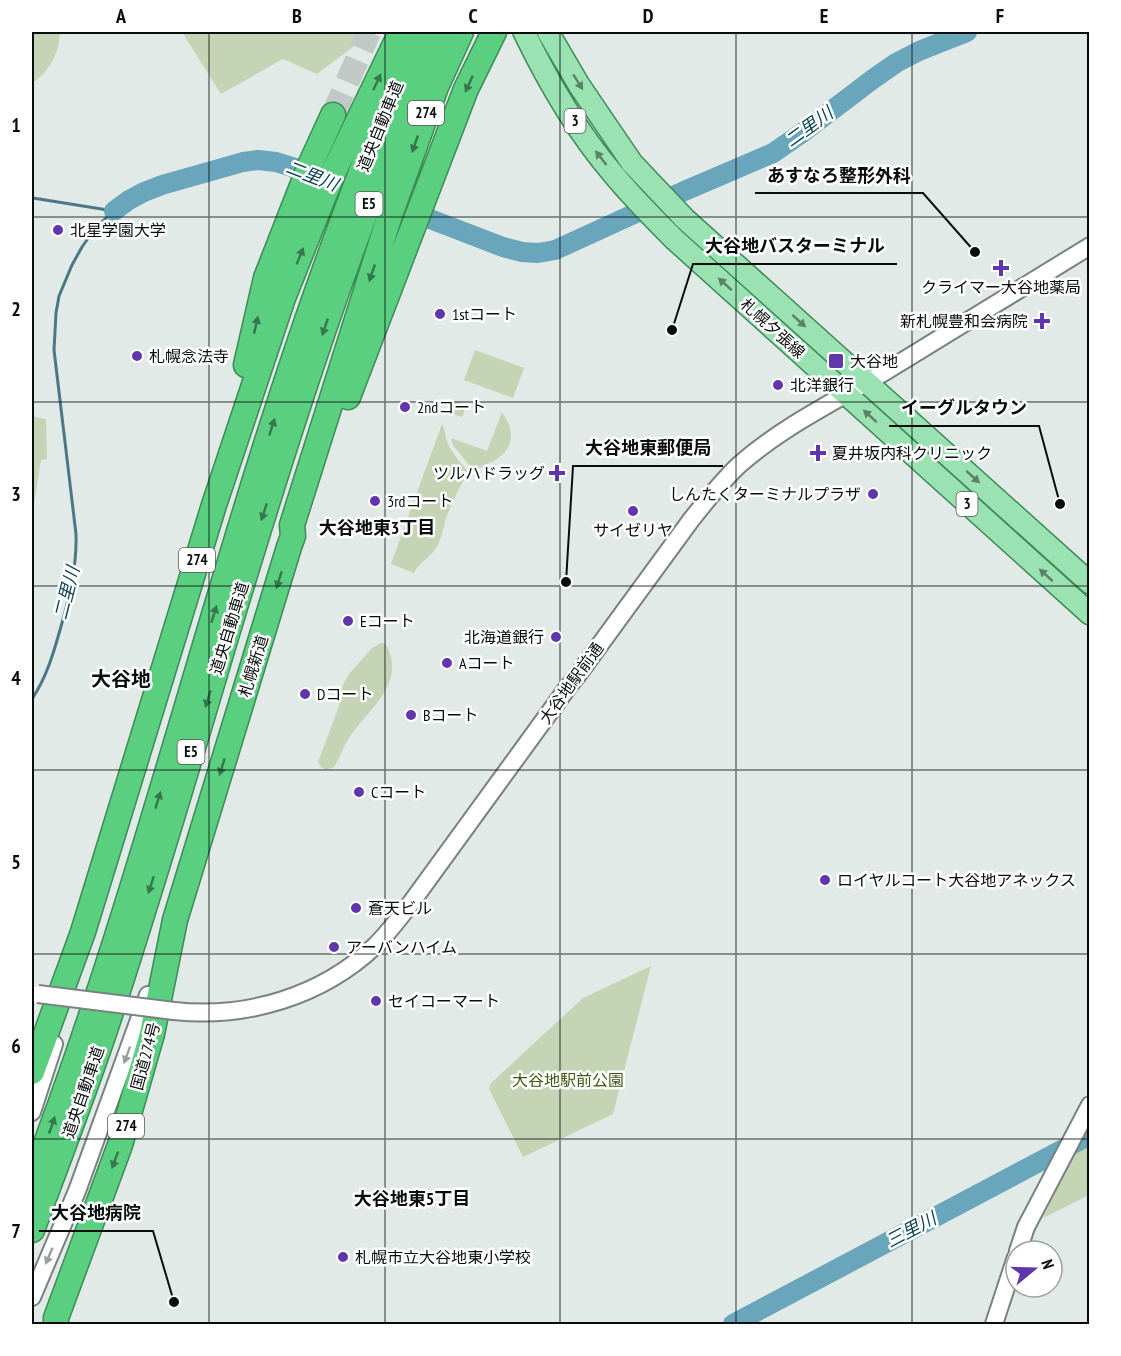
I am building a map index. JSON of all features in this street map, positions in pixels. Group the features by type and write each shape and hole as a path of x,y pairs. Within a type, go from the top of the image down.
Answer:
{"highway":[{"name":"274","path":"32,1072 83,932 214,505 283,298 329,183 401,32"},
{"name":"道央自動車道","path":"387,133 406,60 420,32"},
{"name":"道央自動車道","path":"32,1230 106,1028 154,878 252,549 304,386 335,269 344,216 441,32"},
{"name":"札幌新道","path":"175,920 292,536 292,525 393,207 436,87 461,32"},
{"path":"292,536 298,529 466,89 494,32"},
{"name":"274","path":"214,505 266,278 307,173 333,115"},
{"name":"道央自動車道","path":"32,1180 117,936 265,447 302,333 335,269"},
{"name":"国道274号","path":"55,1322 120,1145 152,1034 175,920"}],"main road":[{"name":"札幌夕張線","path":"524,32 549,79 596,152 653,218 1089,614"},
{"name":"札幌夕張線","path":"548,32 579,85 632,163 656,190 1089,583"}],"street":[{"name":"大谷地駅前通","path":"35,994 200,1014 242,1011 296,996 320,984 360,958 374,947 408,907 691,520 722,482 771,440 1089,246"},
{"name":"札幌新道","path":"32,1297 77,1191 175,920"},
{"path":"32,1112 71,993 78,968 83,932"},
{"path":"1022,1239 1026,1227 1087,1110"},
{"path":"994,1324 1004,1294"}],"green space":[{"path":"32,32 60,32 58,47 49,68 32,83"},
{"path":"182,32 363,32 357,44 317,74 283,59 221,94"},
{"path":"475,350 524,368 513,398 464,380"},
{"path":"455,401 463,407 462,417 447,412"},
{"path":"502,412 511,434 507,449 496,459 473,470 453,445 451,438 487,451"},
{"path":"32,416 46,419 47,459 41,460 32,517"},
{"path":"442,424 450,448 469,473 454,499 436,548 414,573 391,564"},
{"path":"381,643 386,644 391,658 392,671 389,683 375,706 349,738 334,767 326,770 318,762 339,706 343,685 349,674 372,648"},
{"name":"大谷地駅前公園","path":"651,966 613,1114 523,1157 489,1089 491,1083 583,998"},
{"path":"1089,1140 1089,1195 1043,1218 1075,1147"}],"waterway":[{"name":"二里川","path":"404,209 503,247 538,253 555,250 773,153 896,63 967,32"},
{"name":"二里川","path":"114,211 129,200 162,185 243,162 258,160 292,167 368,195"},
{"path":"32,199 114,211"},
{"name":"二里川","path":"32,699 52,657 72,583 76,546 54,350 56,313 59,296 82,247 96,227 114,211"},
{"name":"三里川","path":"733,1324 1090,1135"}],"tunnel":[{"path":"333,115 369,32"}],"place":[{"name":"北星学園大学","path":"58,230"},
{"name":"あすなろ整形外科","path":"975,252"},
{"name":"クライマー大谷地薬局","path":"1001,268"},
{"name":"1stコート","path":"440,314"},
{"name":"新札幌豊和会病院","path":"1042,321"},
{"name":"大谷地バスターミナル","path":"672,330"},
{"name":"札幌念法寺","path":"137,356"},
{"name":"大谷地","path":"836,361"},
{"name":"北洋銀行","path":"778,385"},
{"name":"2ndコート","path":"405,407"},
{"name":"夏井坂内科クリニック","path":"818,453"},
{"name":"ツルハドラッグ","path":"557,473"},
{"name":"しんたくターミナルプラザ","path":"873,494"},
{"name":"3rdコート","path":"375,501"},
{"name":"イーグルタウン","path":"1060,504"},
{"name":"サイゼリヤ","path":"633,511"},
{"name":"大谷地東郵便局","path":"566,582"},
{"name":"Eコート","path":"348,621"},
{"name":"北海道銀行","path":"556,637"},
{"name":"Aコート","path":"447,663"},
{"name":"Dコート","path":"305,694"},
{"name":"Bコート","path":"411,715"},
{"name":"Cコート","path":"359,792"},
{"name":"ロイヤルコート大谷地アネックス","path":"825,880"},
{"name":"蒼天ビル","path":"356,908"},
{"name":"アーバンハイム","path":"334,947"},
{"name":"セイコーマート","path":"376,1001"},
{"name":"札幌市立大谷地東小学校","path":"343,1257"},
{"name":"大谷地病院","path":"174,1302"}],"district":[{"name":"大谷地東3丁目","path":"377,528"},
{"name":"大谷地","path":"121,679"},
{"name":"大谷地東5丁目","path":"412,1199"}]}
